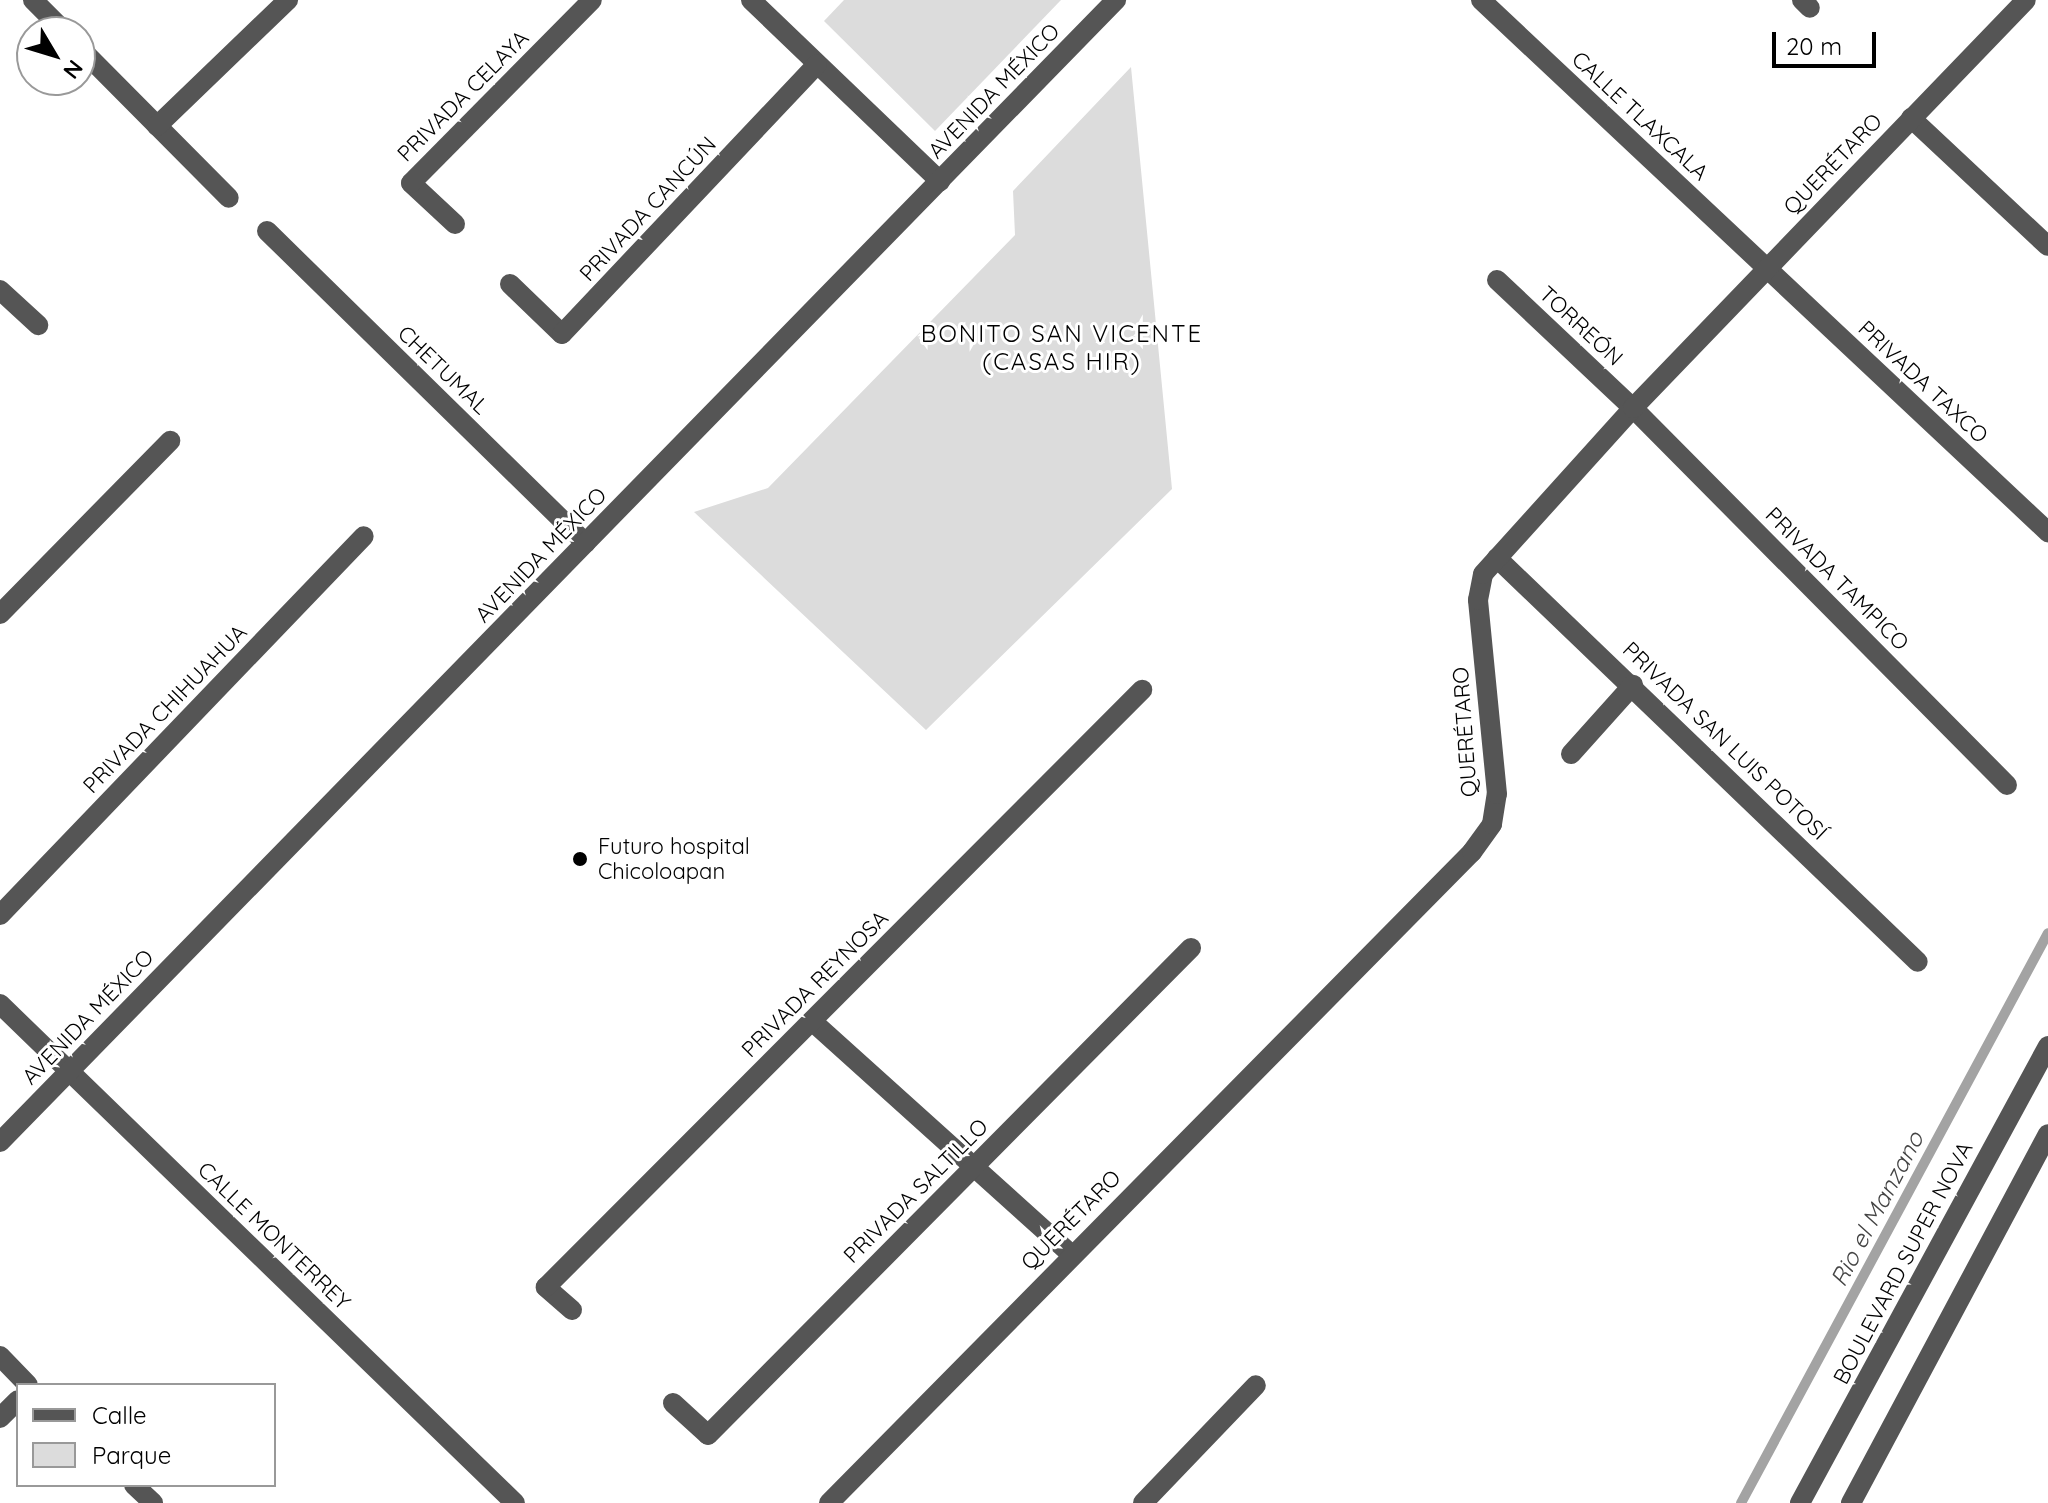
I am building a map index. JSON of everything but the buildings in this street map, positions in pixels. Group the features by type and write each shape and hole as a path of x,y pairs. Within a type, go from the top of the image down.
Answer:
{"street":[{"path":"33,0 49,16"},
{"path":"157,126 288,0"},
{"name":"PRIVADA CELAYA","path":"455,224 411,183 592,0"},
{"name":"AVENIDA MÉXICO","path":"0,1142 1116,0"},
{"name":"CALLE TLAXCALA","path":"1481,0 1766,267"},
{"name":"QUERÉTARO","path":"829,1503 1071,1254 1472,852 1492,824 1497,794 1478,600 1483,574 1766,267 2026,0"},
{"path":"762,4 817,64 940,181"},
{"path":"96,64 229,198"},
{"name":"PRIVADA CANCÚN","path":"510,284 562,334 817,64"},
{"path":"1911,118 2048,246"},
{"name":"CHETUMAL","path":"267,231 586,543"},
{"name":"PRIVADA TAXCO","path":"1766,267 2048,532"},
{"name":"TORREÓN","path":"1497,280 1633,408"},
{"path":"2,295 38,325"},
{"name":"PRIVADA TAMPICO","path":"1633,408 2007,785"},
{"path":"0,614 170,441"},
{"name":"PRIVADA CHIHUAHUA","path":"0,915 364,536"},
{"name":"PRIVADA SAN LUIS POTOSÍ","path":"1497,558 1633,685 1918,962"},
{"path":"1571,754 1633,685"},
{"name":"PRIVADA REYNOSA","path":"572,1310 546,1287 1142,690"},
{"name":"PRIVADA SALTILLO","path":"673,1403 708,1435 1191,948"},
{"name":"CALLE MONTERREY","path":"0,1004 515,1503"},
{"path":"812,1021 1071,1254"},
{"name":"BOULEVARD SUPER NOVA","path":"1800,1503 2048,1046"},
{"path":"1851,1503 2048,1134"},
{"path":"0,1356 26,1383"},
{"path":"1143,1503 1256,1385"},
{"path":"0,1418 16,1402"},
{"path":"136,1487 153,1503"}],"green space":[{"path":"844,0 1061,0 935,131 824,21"},
{"path":"1131,67 1172,489 926,730 694,512 768,488 1015,235 1013,191"}],"waterway":[{"name":"Rio el Manzano","path":"1741,1503 2048,933"}],"place":[{"name":"Futuro hospital Chicoloapan","path":"580,859"}],"district":[{"name":"BONITO SAN VICENTE (CASAS HIR)","path":"1062,348"}]}
